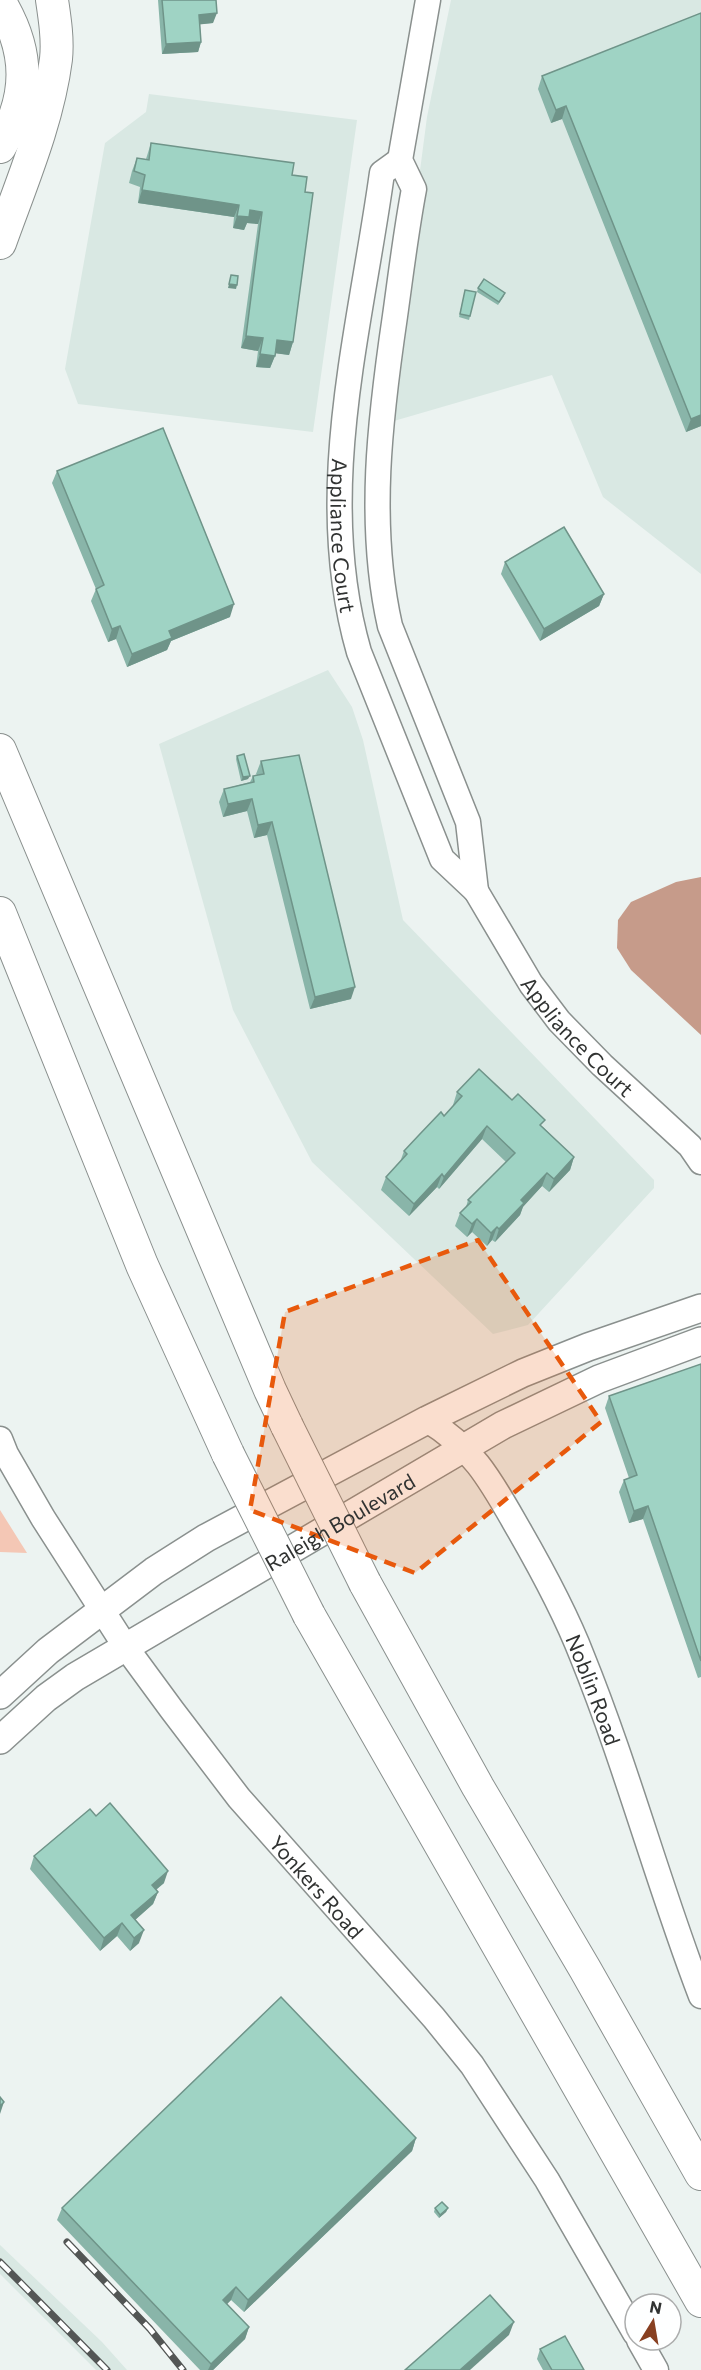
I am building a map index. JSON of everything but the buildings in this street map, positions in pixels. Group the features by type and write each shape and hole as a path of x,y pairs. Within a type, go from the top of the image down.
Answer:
{"highway":[{"path":"0,243 33,151 50,91 56,50 52,0"},
{"path":"0,2 19,40 23,64 22,87 17,113 0,147"},
{"path":"0,737 4,760 287,1426 365,1583 478,1788 585,1969 701,2174"},
{"path":"0,913 142,1265 228,1454 309,1615 701,2301"}],"main road":[{"path":"0,1695 48,1651 103,1609 154,1571 206,1538 427,1420 555,1359 701,1308"},
{"name":"Raleigh Boulevard","path":"0,1740 39,1704 75,1677 503,1425 556,1398 632,1366 701,1341"}],"street":[{"path":"400,160 428,0"},
{"name":"Appliance Court","path":"476,891 468,822 390,626 382,592 377,522 379,467 386,383 404,243 414,189 400,160 382,173 354,333 341,474 340,546 343,582 349,617 359,652 442,859 476,891 531,984 559,1021 602,1065 690,1146 701,1162"},
{"name":"Noblin Road","path":"427,1420 449,1433 465,1448 487,1475 544,1573 582,1655 701,1996"},
{"name":"Yonkers Road","path":"0,1440 43,1518 125,1646 239,1798 427,2010 472,2065 547,2180 623,2312"},
{"path":"646,2352 656,2370"}],"highlighted area":[{"path":"478,1240 601,1422 415,1573 250,1510 285,1312"}],"shaded area":[{"path":"451,0 701,0 701,574 603,497 552,375 387,423 427,117"},
{"path":"149,94 357,120 313,432 78,404 65,369 105,143 146,112"},
{"path":"328,670 352,707 363,740 403,920 654,1180 654,1188 528,1325 493,1334 312,1162 233,1010 159,744"},
{"path":"701,877 701,1035 631,970 617,948 618,920 631,902 676,882"},
{"path":"0,1510 27,1553 0,1552"},
{"path":"0,2245 102,2342 127,2370 96,2370 0,2274"}],"railway":[{"path":"67,2242 150,2329 183,2370"},
{"path":"0,2262 107,2370"}]}
